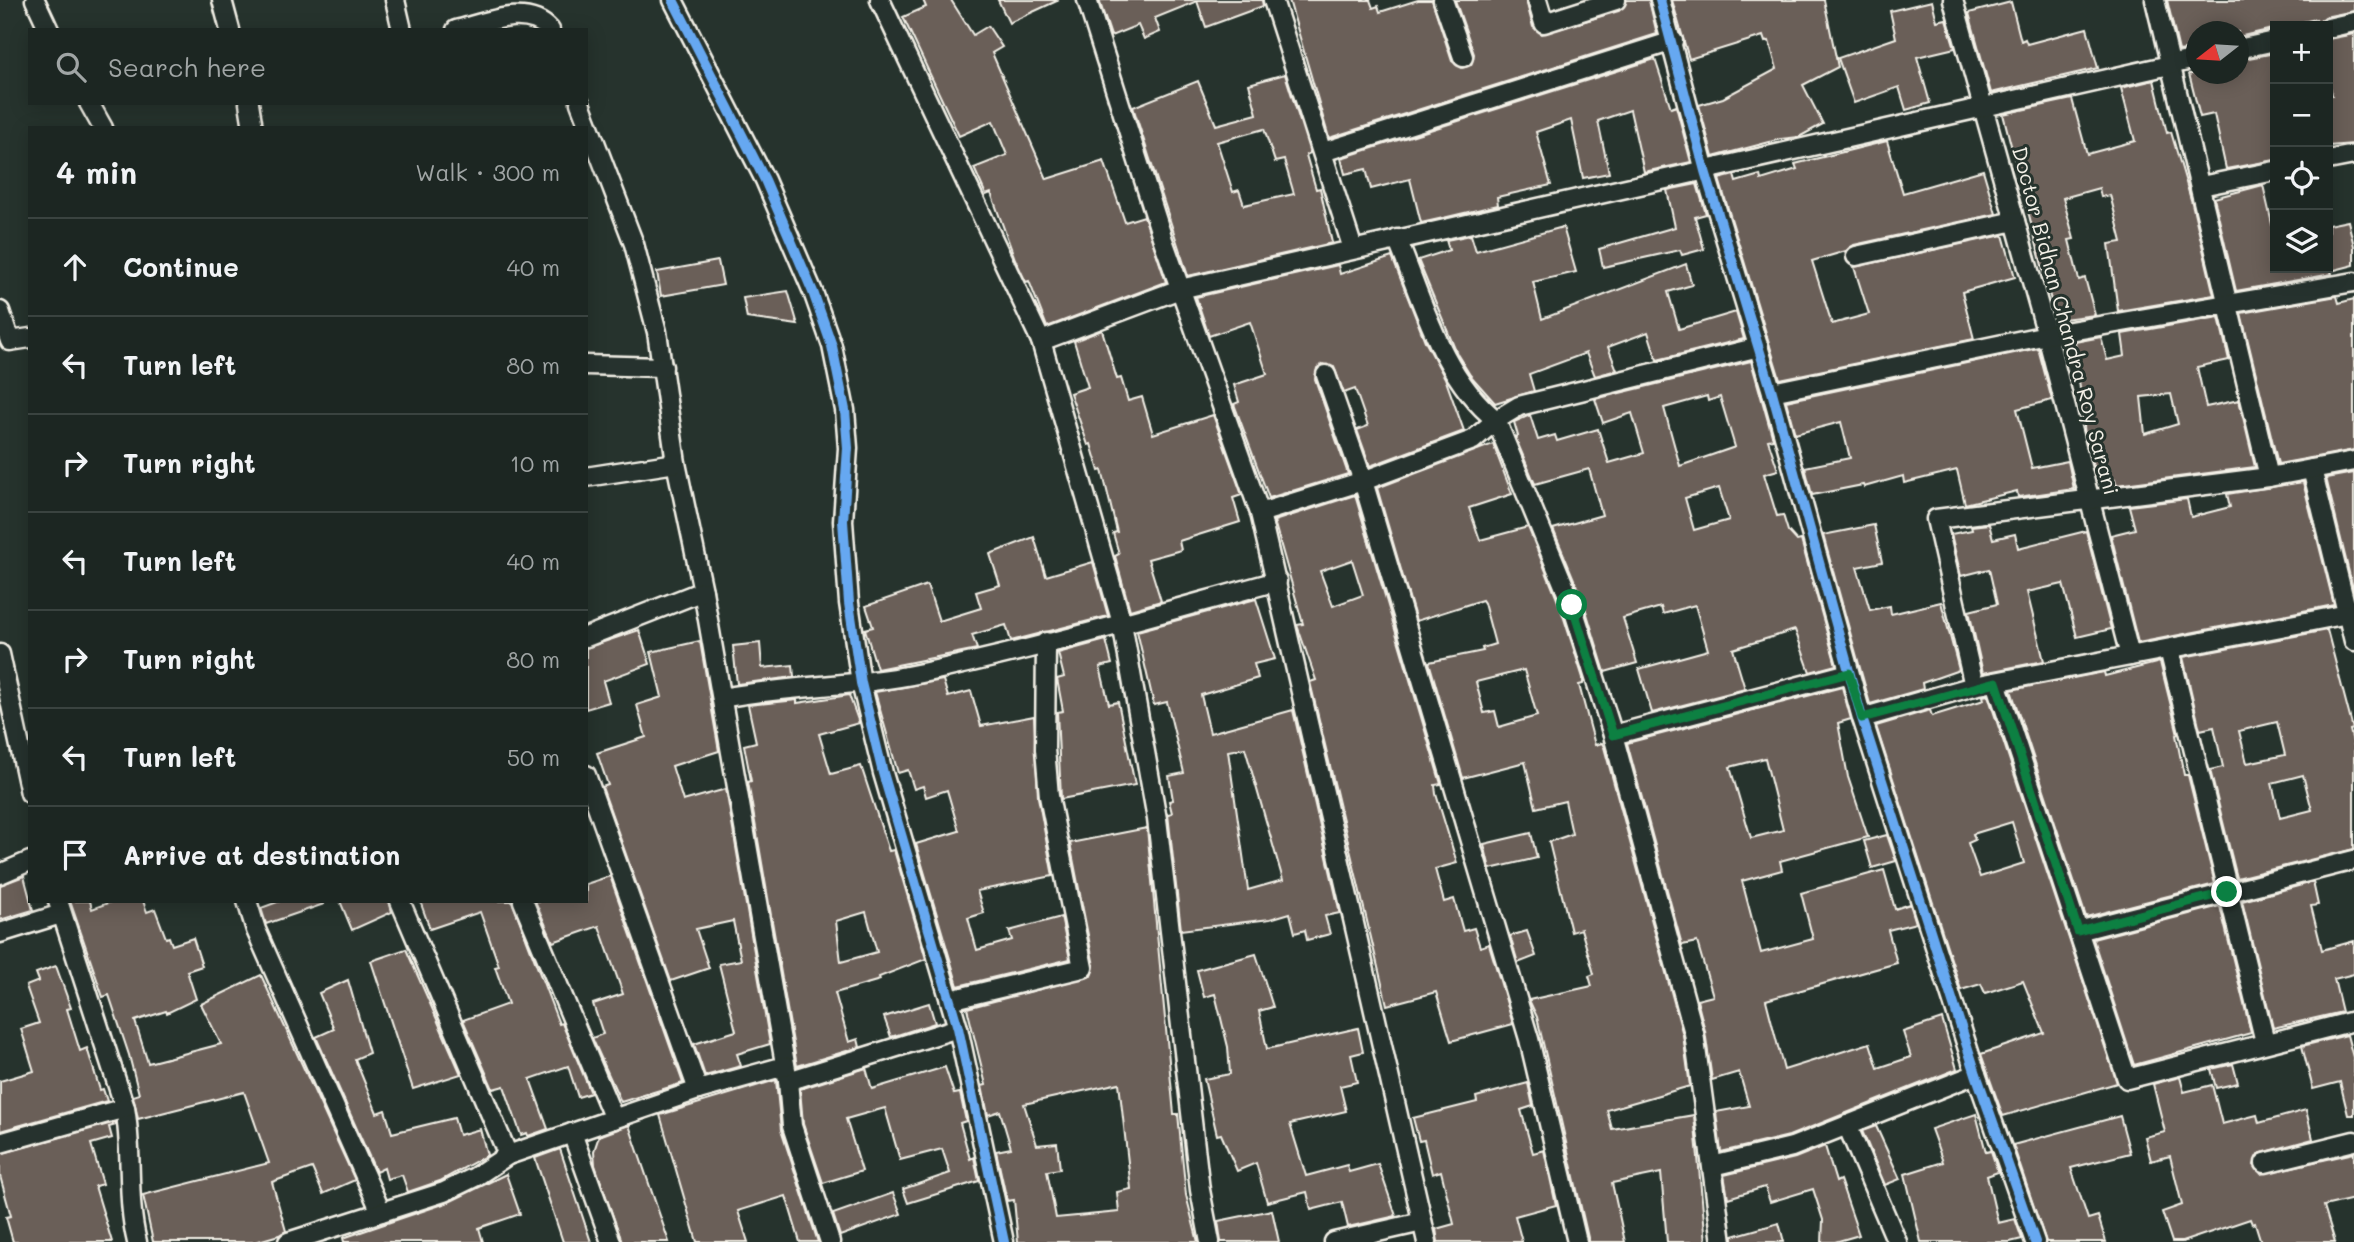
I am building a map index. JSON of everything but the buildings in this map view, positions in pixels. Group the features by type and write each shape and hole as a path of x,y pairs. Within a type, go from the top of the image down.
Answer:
{"street":[{"path":"35,0 48,28"},
{"path":"222,0 229,28"},
{"path":"395,0 402,28"},
{"path":"673,0 765,180 813,292 832,346 845,410 848,447 844,521 849,603 861,683 883,773 958,1028 1004,1242"},
{"path":"880,0 1041,341 1122,623 1157,819 1200,1190 1210,1242"},
{"path":"1087,0 1180,289 1260,513 1427,1242"},
{"path":"1273,0 1353,249"},
{"path":"1443,0 1463,57"},
{"path":"1537,0 1544,23 1616,0"},
{"path":"1660,0 1705,171 1772,391 1862,718 1976,1074 2035,1242"},
{"name":"Doctor Bidhan Chandra Roy Sarani","path":"1953,0 2047,335 2130,656"},
{"path":"2155,0 2269,477"},
{"path":"466,28 526,16 540,21 548,28"},
{"path":"2333,28 2354,22"},
{"path":"1323,152 1672,41"},
{"path":"2249,47 2270,42"},
{"path":"1041,341 1180,289 2186,61"},
{"path":"90,105 102,126"},
{"path":"249,105 253,126"},
{"path":"581,105 634,244 657,332 676,463 703,591 787,1073 792,1125 831,1242"},
{"path":"2333,159 2354,155"},
{"path":"2201,186 2270,172"},
{"path":"1856,256 2015,221"},
{"path":"1397,239 1455,375 1476,404 1496,420 1572,605 1613,735 1694,1033 1722,1242"},
{"path":"1772,391 2047,335 2228,306 2354,282"},
{"path":"0,312 10,341 28,338"},
{"path":"1260,513 1363,481 1473,440 1496,420 1520,406 1759,347"},
{"path":"588,365 663,367"},
{"path":"1326,375 1363,481 1529,1039 1577,1242"},
{"path":"1974,686 1936,519 2269,477 2354,461"},
{"path":"588,477 676,463"},
{"path":"2312,469 2354,641"},
{"path":"722,698 794,687 861,683 922,673 1277,582"},
{"path":"588,636 703,591"},
{"path":"1862,718 1974,686 2348,614"},
{"path":"950,1000 1083,968 1049,796 1045,750 1046,642"},
{"path":"2169,649 2265,1042"},
{"path":"0,654 28,784"},
{"path":"1613,735 1849,673"},
{"path":"1996,682 2127,1079 2354,1021"},
{"path":"588,781 698,1090"},
{"path":"2078,931 2354,860"},
{"path":"0,874 28,862"},
{"path":"248,903 256,930 381,1212"},
{"path":"401,903 508,1155"},
{"path":"524,903 614,1119"},
{"path":"0,933 59,908 125,1108 129,1130 132,1224 137,1242"},
{"path":"288,1242 444,1192 475,1177 508,1155 698,1090 787,1073 958,1028"},
{"path":"1712,1166 1792,1147 1976,1074"},
{"path":"0,1143 125,1108"},
{"path":"1847,1125 1897,1242"},
{"path":"572,1133 611,1242"},
{"path":"2265,1163 2354,1141"},
{"path":"1334,1242 1422,1222"}],"cycle path":[{"path":"673,0 765,180 813,292 832,346 845,410 848,448 843,521 849,603 861,683 883,773 958,1028 1004,1242"},
{"path":"1660,0 1705,171 1772,392 1862,718 1976,1074 2035,1242"}],"route":[{"path":"1572,605 1613,735 1849,673 1862,718 1996,682 2078,931 2227,892"}]}
